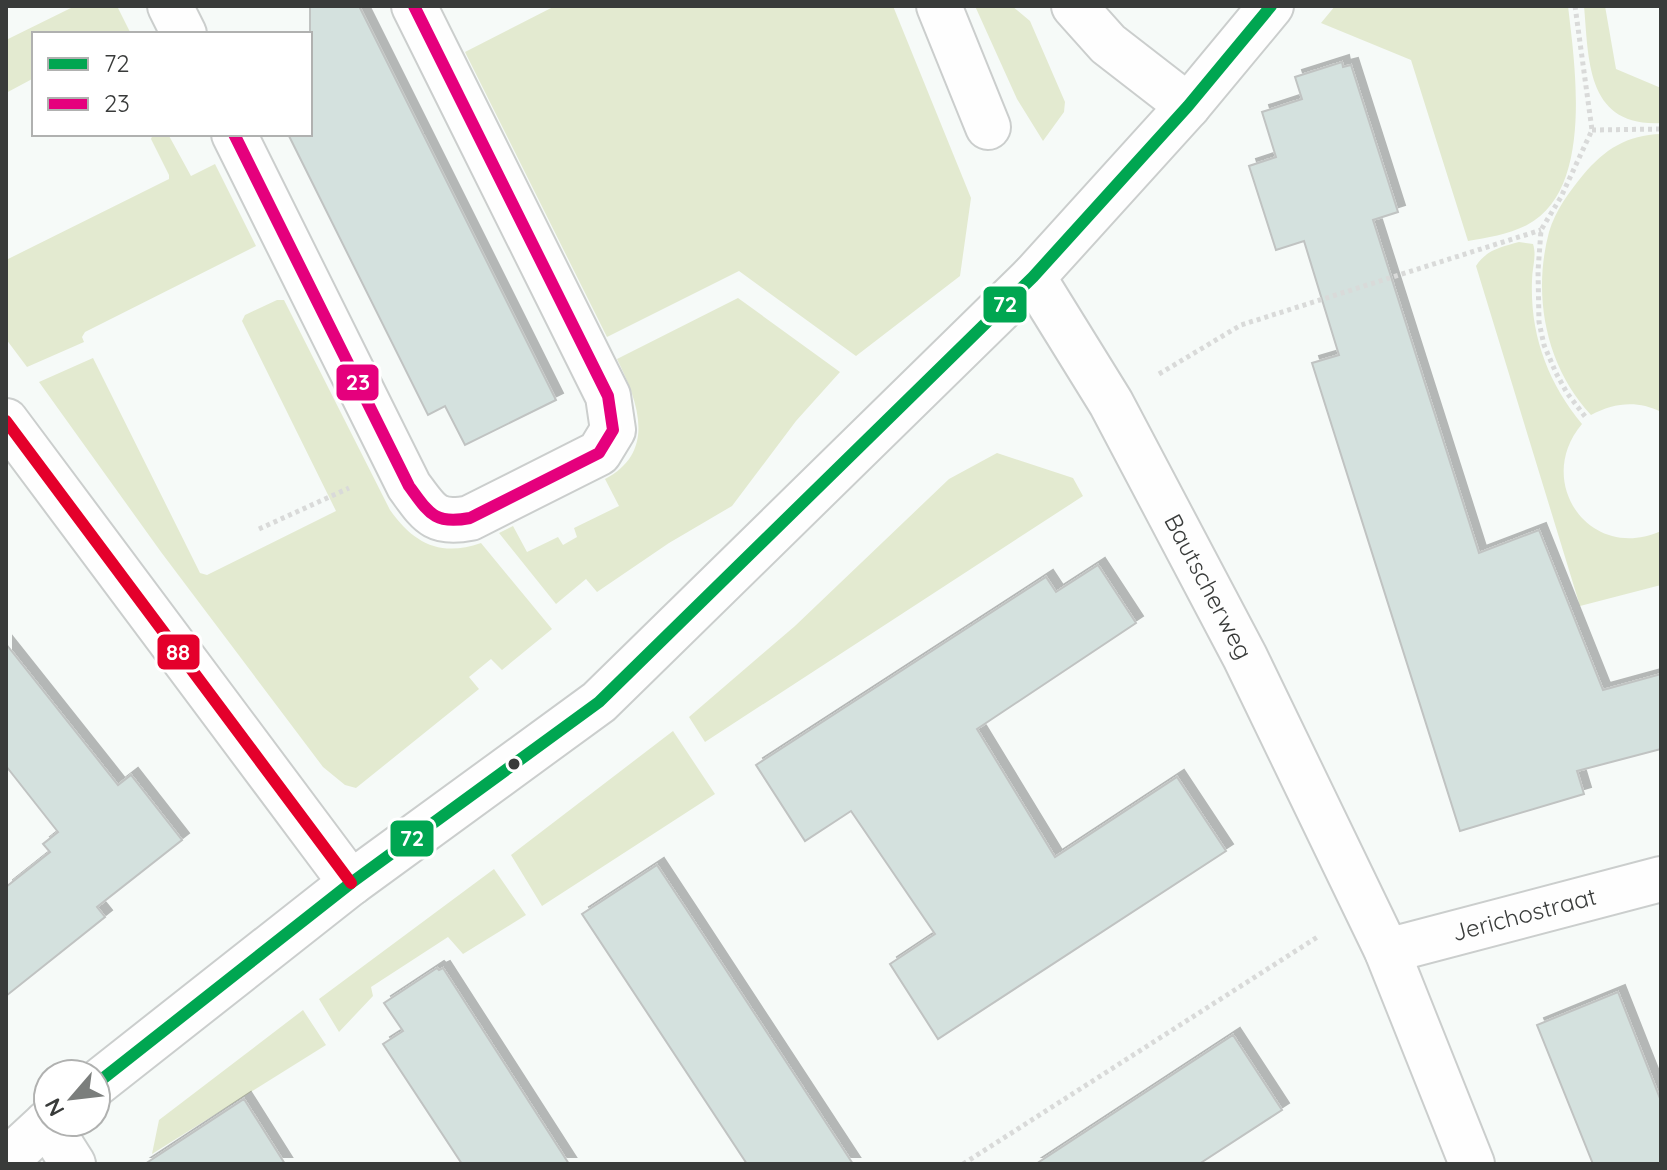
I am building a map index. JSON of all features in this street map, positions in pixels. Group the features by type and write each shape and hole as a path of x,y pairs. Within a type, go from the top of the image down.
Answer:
{"street":[{"path":"170,6 183,32"},
{"path":"235,136 409,486 432,516 450,522 470,518 599,453 613,430 608,396 414,6"},
{"path":"939,6 988,127"},
{"path":"1074,6 1108,44 1188,106"},
{"path":"112,1071 351,883 599,702 1033,277 1188,106 1271,6"},
{"name":"Bautscherweg","path":"1033,277 1111,403 1245,657 1387,951 1472,1164"},
{"path":"6,421 351,883"},
{"name":"Jerichostraat","path":"1387,951 1661,879"},
{"path":"6,1161 32,1136"},
{"path":"57,1138 73,1164"}],"path":[{"path":"1575,6 1592,130 1561,197 1541,230 1539,322 1544,345 1567,393 1587,419"},
{"path":"1592,130 1661,129"},
{"path":"1111,403 1241,325 1541,230"},
{"path":"259,529 399,465"},
{"path":"963,1164 1366,907"}],"green space":[{"path":"75,6 117,6 130,32 32,32 32,79 6,93 6,40"},
{"path":"555,6 893,6 971,198 960,276 856,356 739,271 607,337 465,52"},
{"path":"975,6 1012,6 1030,21 1065,102 1064,112 1043,141 1017,99"},
{"path":"1335,6 1568,6 1576,92 1575,125 1563,184 1548,208 1520,228 1468,241 1411,60 1321,23"},
{"path":"1584,6 1605,6 1616,69 1661,88 1661,123 1636,121 1618,114 1605,102 1591,68"},
{"path":"1661,134 1661,412 1626,404 1591,415 1563,375 1547,330 1542,281 1549,232 1568,195 1600,158 1627,141"},
{"path":"152,136 169,136 191,176 215,164 256,246 85,332 82,337 84,342 27,367 6,339 6,260 169,179"},
{"path":"1519,242 1533,244 1532,301 1544,357 1560,392 1582,424 1568,447 1564,470 1567,492 1576,511 1592,526 1612,536 1635,538 1661,531 1661,585 1580,606 1476,266 1489,253"},
{"path":"738,298 840,372 796,421 732,506 669,543 597,592 586,579 556,604 499,533 513,526 527,552 558,537 563,545 577,537 574,528 619,506 605,479 622,467 632,454 638,424 631,391 617,359"},
{"path":"277,300 284,300 390,510 399,522 419,539 441,548 453,549 481,543 552,629 502,670 491,659 469,677 479,689 356,788 345,785 323,767 161,552 39,382 93,358 200,573 207,575 336,511 242,321 245,315"},
{"path":"997,453 1073,478 1083,496 705,742 689,717 795,626 949,479"},
{"path":"673,731 715,794 542,906 511,855"},
{"path":"494,869 526,915 463,954 448,937 371,987 373,996 339,1032 319,999"},
{"path":"303,1010 326,1045 152,1154 159,1120"}],"building":[{"path":"310,6 359,6 556,400 465,445 445,406 428,415 289,136 312,136"},
{"path":"1342,62 1343,67 1351,65 1398,212 1373,220 1479,553 1539,530 1603,690 1661,674 1661,749 1577,771 1584,794 1460,831 1312,363 1339,355 1304,241 1276,250 1249,166 1276,157 1262,112 1302,99 1295,77"},
{"path":"1098,565 1136,623 977,729 1055,857 1177,777 1226,851 938,1039 890,964 935,934 851,811 805,841 756,765 1046,577 1056,592"},
{"path":"6,644 118,785 131,775 182,840 97,907 105,917 6,996 6,887 50,852 43,844 58,832 6,766"},
{"path":"657,865 853,1164 747,1164 582,914"},
{"path":"437,968 443,968 569,1164 462,1164 383,1044 403,1031 384,1003"},
{"path":"1618,992 1661,1101 1661,1164 1593,1164 1537,1025"},
{"path":"1233,1035 1282,1110 1199,1164 1036,1164"},
{"path":"244,1099 285,1164 145,1164"}],"transit line":[{"name":"23","path":"235,136 409,486 428,510 448,520 470,518 599,453 613,430 608,396 414,6"},
{"name":"72","path":"112,1071 351,883 599,702 1033,277 1188,106 1271,6"},
{"name":"88","path":"6,421 351,883"}]}
